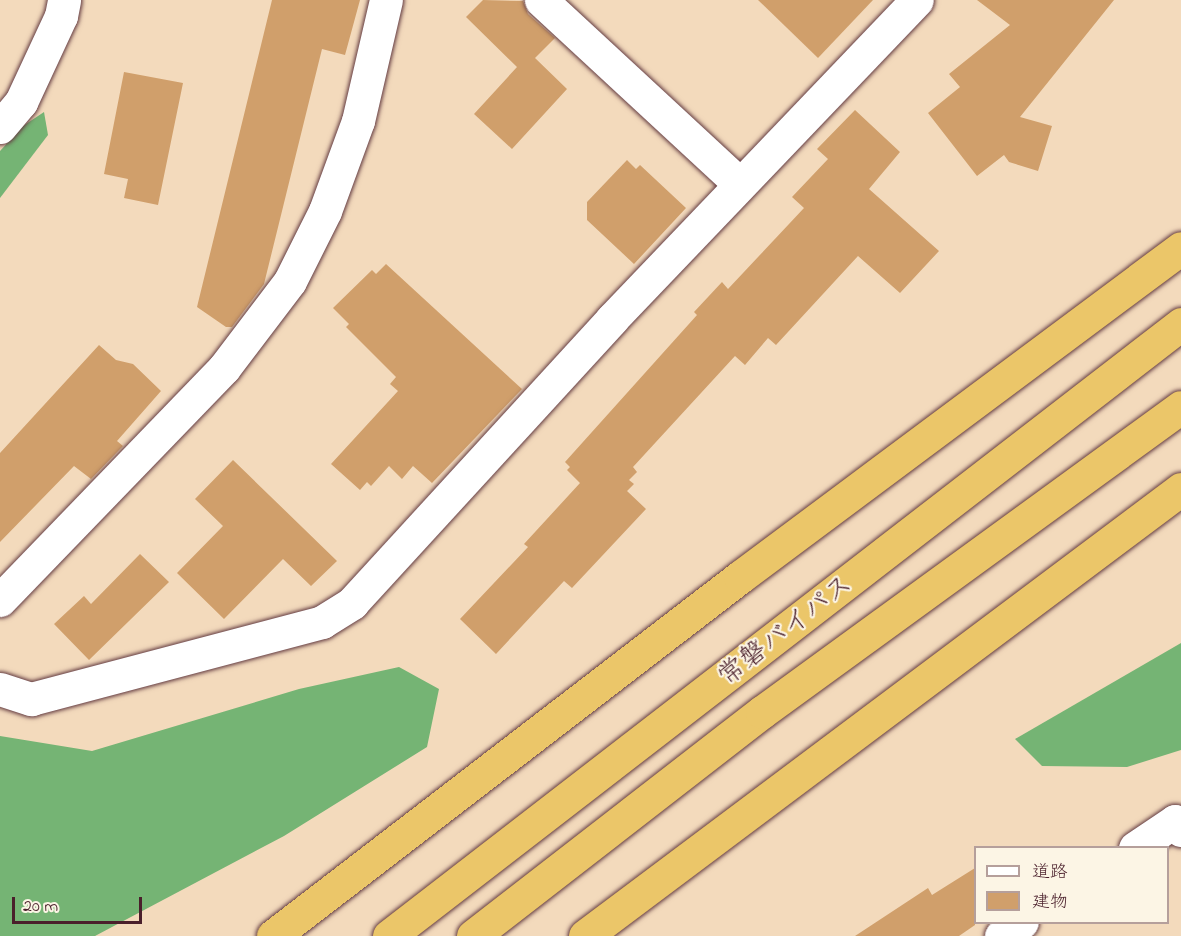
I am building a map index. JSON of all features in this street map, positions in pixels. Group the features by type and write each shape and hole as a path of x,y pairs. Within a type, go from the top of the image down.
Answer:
{"highway":[{"path":"273,936 740,577 1181,248"},
{"name":"常磐バイパス","path":"389,936 1181,324"},
{"name":"常磐バイパス","path":"473,936 762,712 1181,407"},
{"path":"585,936 1181,489"}],"street":[{"path":"0,127 21,102 61,16 64,0"},
{"path":"0,600 224,368 290,281 326,211 358,121 386,0"},
{"path":"541,0 740,184"},
{"path":"0,689 31,699 322,622 352,603 740,184 917,0"},
{"path":"1139,846 1179,823"},
{"path":"1001,936 1019,924"}],"green space":[{"path":"44,112 48,135 0,198 0,151 23,126"},
{"path":"1181,643 1181,750 1127,767 1042,766 1015,739"},
{"path":"399,667 439,689 427,747 284,836 95,936 0,936 0,736 92,751 299,689"}],"building":[{"path":"272,0 360,0 345,55 322,49 264,284 232,327 226,327 197,307"},
{"path":"483,0 523,1 528,14 555,38 535,58 567,89 512,149 474,114 517,67 466,17"},
{"path":"758,0 873,0 818,58"},
{"path":"977,0 1114,0 1020,117 1052,126 1038,171 1009,162 1004,155 977,176 928,113 960,87 949,74 1010,25"},
{"path":"124,72 183,83 158,205 124,198 128,179 104,174"},
{"path":"855,110 900,152 869,189 939,251 900,293 858,256 776,345 768,338 745,365 735,356 633,467 637,472 629,480 634,484 627,491 646,509 572,588 564,581 496,654 460,619 528,547 524,544 580,483 567,470 570,467 565,462 697,315 694,312 722,282 728,289 804,208 792,197 828,159 817,149"},
{"path":"627,160 636,169 640,165 686,208 634,264 587,220 587,202"},
{"path":"386,264 522,389 432,483 413,466 402,479 389,466 371,486 367,482 360,490 331,464 398,391 390,384 396,377 346,327 349,324 333,308 372,270 376,274"},
{"path":"99,345 116,360 133,364 161,391 117,441 123,446 91,479 74,466 0,542 0,453"},
{"path":"233,460 337,561 311,586 283,559 224,619 177,573 223,526 195,499"},
{"path":"140,554 169,582 89,660 54,624 84,596 91,604"},
{"path":"974,869 975,925 959,936 855,936 928,888 932,895"}]}
